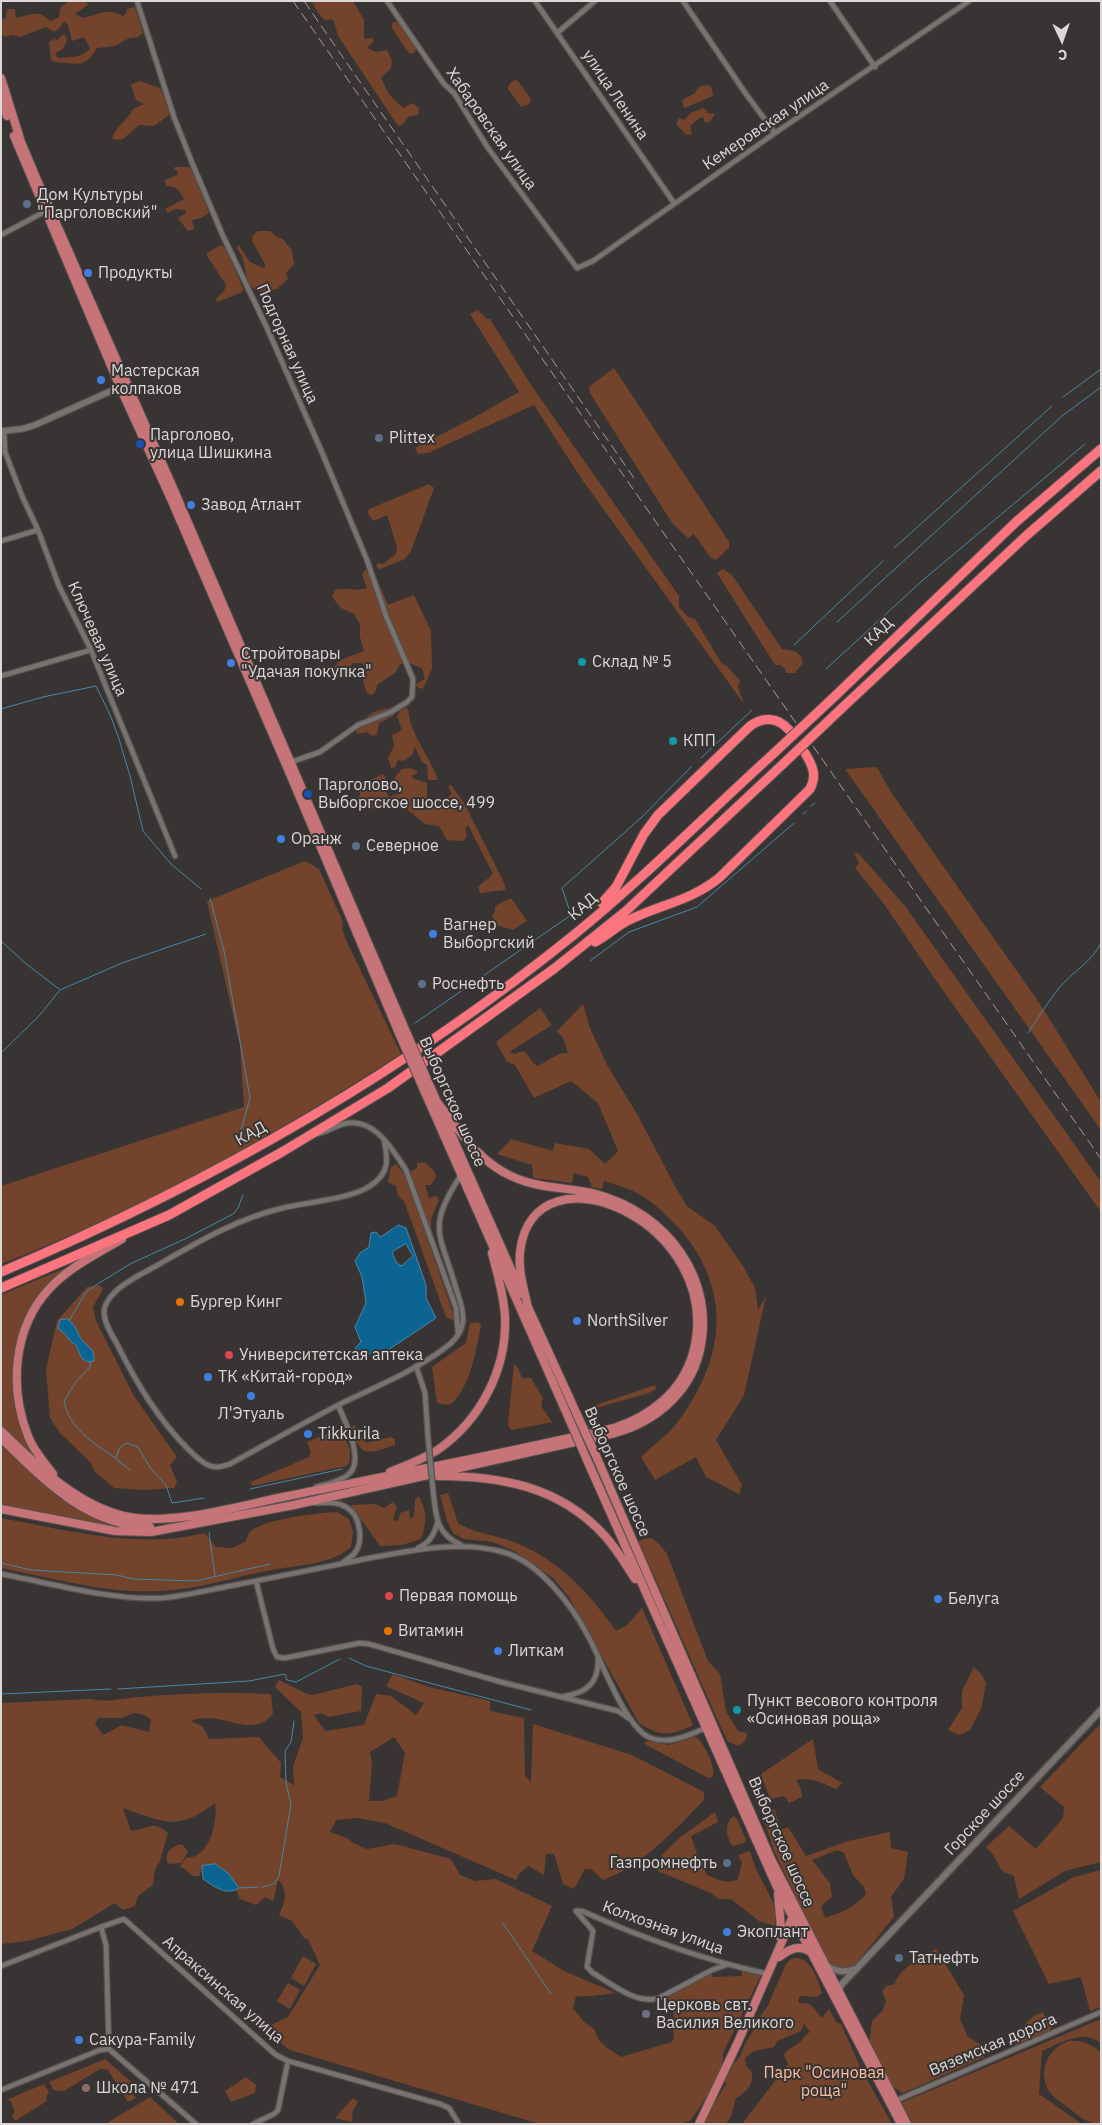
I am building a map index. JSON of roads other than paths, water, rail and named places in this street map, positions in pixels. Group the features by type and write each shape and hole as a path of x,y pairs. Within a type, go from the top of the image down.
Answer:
{"highway":[{"name":"КАД","path":"1,1272 81,1238 200,1180 315,1115 378,1075 482,1004 575,934 659,860 774,754 1016,522 1101,449"},
{"name":"КАД","path":"1,1288 135,1231 209,1194 388,1088 555,968 633,904 1027,535 1101,471"},
{"path":"550,953 616,887 644,834 658,815 749,727 760,720 770,719 782,723 789,730"},
{"path":"555,968 626,921 684,900 705,889 718,878 791,810 810,789 814,774 813,767 805,753"}],"main road":[{"name":"Выборгское шоссе","path":"1,78 30,165 426,1086 461,1175 777,1887 825,1964 901,2124"},
{"name":"Выборгское шоссе","path":"1,97 17,145 44,212 124,386 291,762 404,1036"},
{"name":"Выборгское шоссе","path":"426,1086 437,1102 597,1458 794,1916 811,1952 838,1993 907,2124"},
{"path":"1,1509 115,1531 151,1532 294,1505 615,1434 644,1423 671,1402 685,1384 698,1359 703,1326 702,1299 693,1272 674,1242 657,1226 633,1209 599,1195 531,1183 504,1172 482,1157 466,1141 437,1102"},
{"path":"1,1431 62,1486 100,1508 125,1516 152,1519 186,1516 557,1441 628,1424 648,1414 667,1398 680,1381 692,1357 697,1333 697,1309 691,1283 683,1265 670,1246 647,1225 630,1214 597,1200 578,1198 554,1203 540,1212 529,1224 522,1244 520,1259 521,1276 528,1308"},
{"path":"377,1478 438,1449 475,1415 491,1387 503,1349 505,1316 486,1229"},
{"path":"62,1486 28,1437 20,1411 18,1403 17,1360 22,1340 32,1312 49,1289 73,1269 135,1231"},
{"path":"1,1438 50,1484 81,1507 120,1523 171,1528"},
{"path":"423,1476 493,1478 531,1488 557,1499 583,1516 603,1534 622,1557 647,1596"},
{"name":"Горское шоссе","path":"838,1993 857,1969 1101,1710"},
{"path":"777,1887 781,1928 780,1945"},
{"path":"699,2124 794,1916"},
{"path":"738,2042 742,2039 756,2009 779,1957 794,1916"},
{"name":"Горское шоссе","path":"838,1993 884,1944 889,1936"},
{"path":"779,1957 795,1947 805,1948 811,1952"},
{"path":"825,1964 838,1971 848,1972 857,1969"}],"street":[{"name":"Подгорная улица","path":"137,1 174,117 193,165 223,236 267,328 321,450 367,560 386,616 410,669 414,685 412,697 391,712 358,725 328,748 291,762"},
{"name":"Хабаровская улица","path":"387,1 444,84 454,94 488,148 577,268"},
{"name":"улица Ленина","path":"535,1 674,203"},
{"path":"557,33 569,25 595,1"},
{"path":"683,1 775,133"},
{"path":"830,1 875,66"},
{"name":"Кемеровская улица","path":"577,268 593,260 969,1"},
{"path":"1,235 44,212"},
{"path":"2,431 22,430 124,386"},
{"name":"Ключевая улица","path":"2,431 5,452 59,586 91,650 175,856"},
{"path":"1,540 38,530"},
{"path":"1,676 91,650"},
{"path":"308,1136 321,1134 344,1124 357,1123 378,1132 406,1170 456,1308 458,1335"},
{"path":"384,1140 388,1160 383,1175 371,1186 357,1193 280,1208 237,1223 130,1281 108,1300 104,1311 112,1335 140,1387 170,1430 198,1458 209,1466 221,1467 230,1464 338,1405 416,1366 440,1352 458,1335 463,1319 462,1306 440,1242 438,1227 442,1207 461,1175"},
{"path":"416,1366 425,1393 433,1490 438,1522 450,1540 462,1545"},
{"path":"289,1496 336,1481 350,1474 355,1461 354,1448 338,1405"},
{"path":"294,1505 333,1502 348,1508 358,1524 359,1542 354,1553 342,1564"},
{"path":"412,1550 430,1540 438,1522"},
{"path":"1,1574 104,1594 146,1598 178,1595 256,1581 412,1550 462,1545 486,1548 512,1554 530,1566 554,1587 576,1616 629,1718 641,1733 662,1741 676,1739 706,1728"},
{"path":"256,1581 272,1649 277,1657 285,1658 368,1644 618,1711 629,1718"},
{"path":"562,1697 578,1694 590,1686 597,1675 597,1655"},
{"name":"Колхозная улица","path":"726,1965 712,1970 659,1998 651,2000 636,1997 593,1973 587,1967 593,1930 576,1911 582,1911 627,1931 726,1965 768,1974"},
{"name":"Апраксинская улица","path":"1,1966 101,1926 124,1920 276,2055 288,2061 440,2104 449,2108 459,2124"},
{"path":"101,1926 106,1945 108,2049"},
{"name":"Вяземская дорога","path":"895,2101 1101,2012"},
{"path":"1,2090 100,2050 108,2049 196,2124"},
{"path":"253,2124 274,2114 278,2110 288,2061"}],"water":[{"path":"399,1225 406,1228 426,1285 426,1298 436,1318 385,1352 361,1355 355,1348 361,1342 355,1327 366,1303 362,1277 355,1261 360,1253 369,1247 371,1233 376,1232 380,1237","holes":["406,1244 413,1256 401,1266 396,1262 392,1252"]},
{"path":"68,1319 75,1327 81,1339 92,1350 94,1361 87,1362 81,1357 76,1345 58,1329 60,1320"},
{"path":"215,1864 228,1873 239,1888 225,1891 203,1879 202,1866"}],"waterway":[{"path":"1063,397 1101,369"},
{"path":"837,622 1062,416 1101,387"},
{"path":"894,548 1052,406"},
{"path":"826,669 923,580 1085,444"},
{"path":"794,645 883,561"},
{"path":"1,709 43,697 96,686 119,739 143,831 171,864 201,889"},
{"path":"701,758 752,710"},
{"path":"415,1023 571,915 562,888 642,817 691,767"},
{"path":"811,806 815,803"},
{"path":"803,814 806,811"},
{"path":"590,961 629,932 697,907 794,823"},
{"path":"210,898 224,951 250,1098 241,1130 243,1138"},
{"path":"1,1053 39,1016 60,990 122,963 206,934"},
{"path":"1,941 25,963 59,989"},
{"path":"1028,1033 1059,988 1093,956 1101,943"},
{"path":"69,1321 86,1292 130,1264 187,1238 233,1214 238,1208 243,1195"},
{"path":"90,1362 90,1367 77,1380 64,1401 67,1411 77,1427 84,1435 116,1458 119,1449 126,1443 138,1447 151,1469 166,1485 172,1503 204,1498"},
{"path":"116,1459 130,1470"},
{"path":"250,1489 342,1469"},
{"path":"209,1532 215,1576"},
{"path":"1,1563 31,1570 117,1575 133,1579 196,1581 270,1564"},
{"path":"349,1658 366,1666 531,1710"},
{"path":"118,1689 249,1681 285,1674 287,1680 296,1682 340,1659"},
{"path":"1,1694 111,1689"},
{"path":"262,1887 274,1884 279,1876 291,1804 286,1783 285,1751 291,1742 294,1721"},
{"path":"239,1888 258,1887"},
{"path":"503,1923 551,1994"}],"railway":[{"path":"293,1 796,723"},
{"path":"304,1 634,478"},
{"path":"813,746 1101,1159"}],"place":[{"name":"Дом Культуры \"Парголовский\"","path":"27,204"},
{"name":"Продукты","path":"88,273"},
{"name":"Мастерская колпаков","path":"101,380"},
{"name":"Plittex","path":"379,438"},
{"name":"Парголово, улица Шишкина","path":"140,444"},
{"name":"Завод Атлант","path":"191,505"},
{"name":"Склад № 5","path":"582,662"},
{"name":"Cтройтовары \"Удачая покупка\"","path":"231,663"},
{"name":"КПП","path":"673,741"},
{"name":"Парголово, Выборгское шоссе, 499","path":"308,794"},
{"name":"Оранж","path":"281,839"},
{"name":"Северное","path":"356,846"},
{"name":"Вагнер Выборгский","path":"433,934"},
{"name":"Роснефть","path":"422,984"},
{"name":"Бургер Кинг","path":"180,1302"},
{"name":"NorthSilver","path":"577,1321"},
{"name":"Университетская аптека","path":"229,1355"},
{"name":"ТК «Китай-город»","path":"208,1377"},
{"name":"Л'Этуаль","path":"251,1396"},
{"name":"Tikkurila","path":"308,1434"},
{"name":"Первая помощь","path":"389,1596"},
{"name":"Белуга","path":"938,1599"},
{"name":"Витамин","path":"388,1631"},
{"name":"Литкам","path":"498,1651"},
{"name":"Пункт весового контроля «Осиновая роща»","path":"737,1710"},
{"name":"Газпромнефть","path":"727,1863"},
{"name":"Экоплант","path":"727,1932"},
{"name":"Татнефть","path":"899,1958"},
{"name":"Церковь свт. Василия Великого","path":"646,2014"},
{"name":"Сакура-Family","path":"79,2040"},
{"name":"Школа № 471","path":"86,2088"}],"park label":[{"name":"Парк \"Осиновая роща\"","path":"824,2082"}]}
